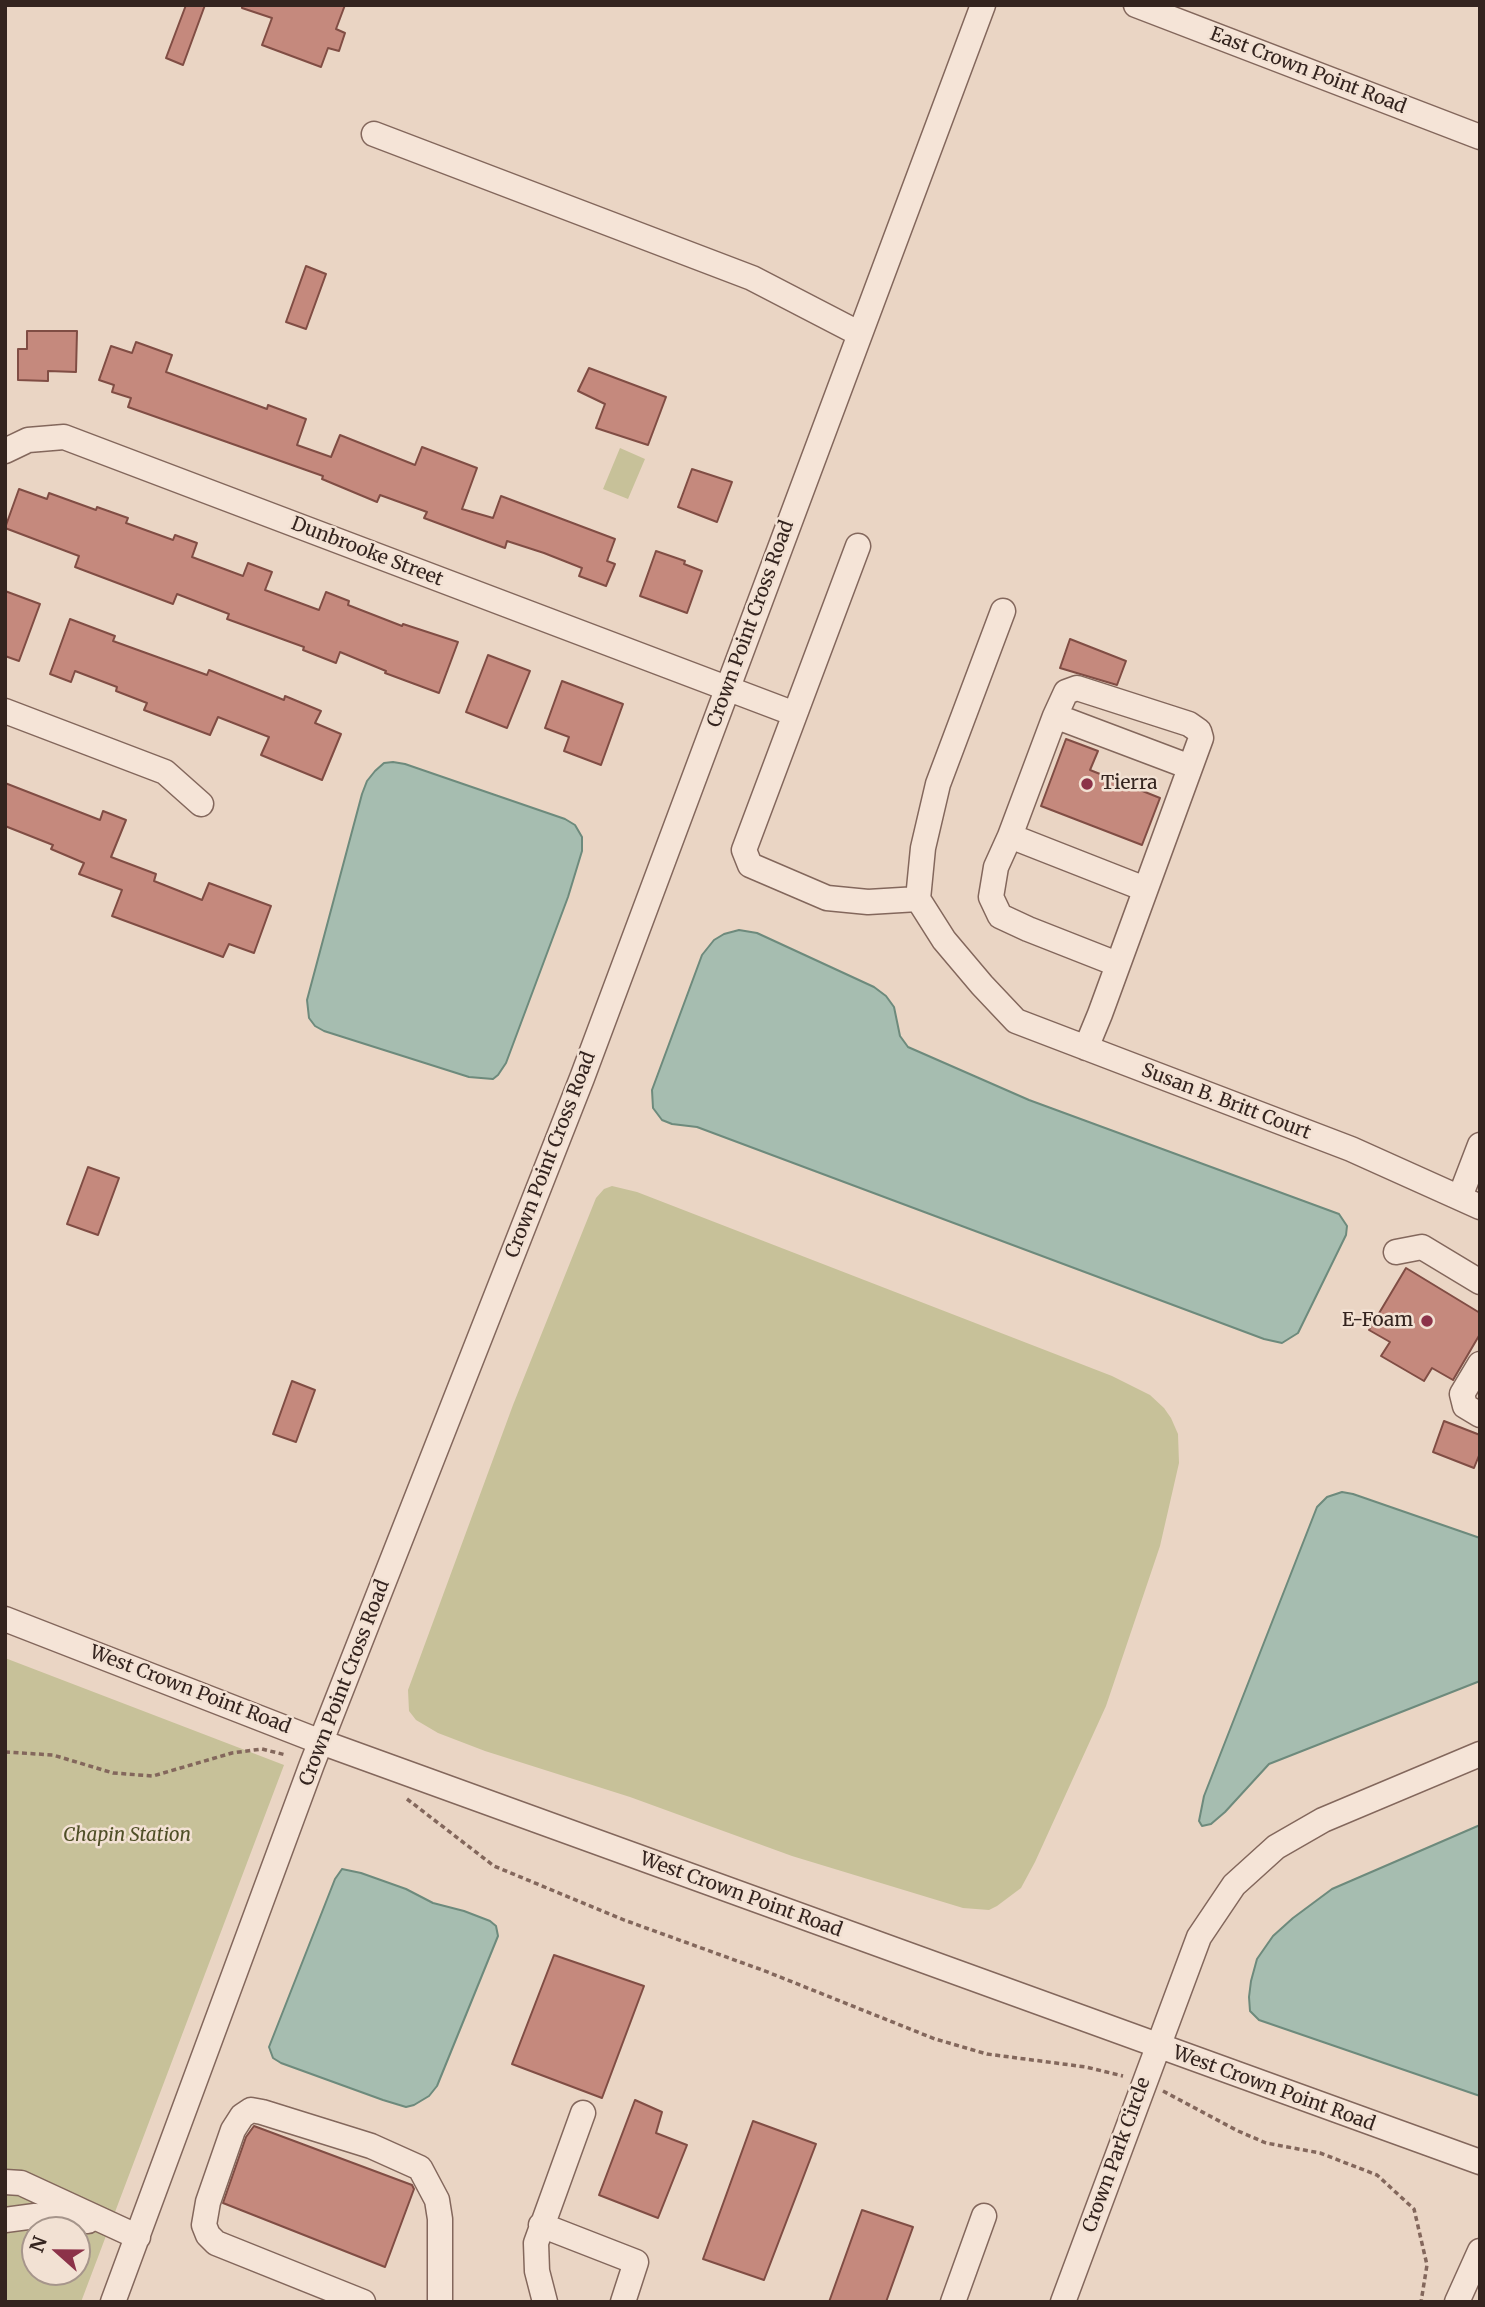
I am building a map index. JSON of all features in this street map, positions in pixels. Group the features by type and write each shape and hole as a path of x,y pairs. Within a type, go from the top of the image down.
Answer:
{"street":[{"name":"Crown Point Cross Road","path":"113,2302 321,1742 582,1077 983,5"},
{"name":"East Crown Point Road","path":"1136,5 1480,137"},
{"path":"374,134 752,278 860,334"},
{"name":"Dunbrooke Street","path":"5,451 28,440 64,437 795,714"},
{"path":"858,546 744,850 750,865 827,898 869,902 918,899 923,848 938,784 1003,611"},
{"path":"1086,1048 1118,964 1201,738 1199,731 1189,724 1077,688 1066,692 1055,716 996,867 991,897 1000,916 1118,964"},
{"path":"5,711 165,772 201,804"},
{"path":"1055,716 1190,767"},
{"path":"1010,836 1145,890"},
{"name":"Susan B. Britt Court","path":"918,899 944,940 1016,1021 1351,1149 1470,1202"},
{"path":"1470,1202 1480,1145"},
{"path":"1395,1252 1422,1247 1480,1282"},
{"path":"1480,1364 1462,1394 1465,1406 1480,1415"},
{"name":"West Crown Point Road","path":"5,1619 321,1742 1480,2162"},
{"name":"Crown Park Circle","path":"1063,2302 1199,1937 1234,1885 1276,1847 1323,1820 1480,1754"},
{"path":"363,2302 216,2243 208,2235 204,2225 208,2202 233,2130 242,2116 251,2110 371,2146 420,2168 437,2200 440,2219 440,2302"},
{"path":"545,2302 537,2271 536,2243 583,2113"},
{"path":"5,2182 21,2183 138,2237"},
{"path":"5,2220 35,2216 108,2223"},
{"path":"953,2302 984,2216"},
{"path":"541,2225 636,2263 623,2302"},
{"path":"1457,2302 1480,2251"}],"path":[{"path":"5,1752 53,1755 113,1773 153,1776 232,1753 262,1749 290,1756"},
{"path":"403,1797 476,1854 522,1879 935,2039 987,2054 1116,2073 1173,2095 1238,2131 1266,2143 1320,2153 1377,2175 1414,2209 1427,2265 1421,2302"}],"green space":[{"path":"620,448 645,459 628,499 603,489"},
{"path":"612,1186 637,1192 1112,1376 1150,1395 1171,1418 1178,1434 1179,1463 1160,1546 1106,1706 1021,1888 997,1906 989,1910 963,1908 792,1856 630,1797 485,1751 438,1733 416,1720 409,1711 408,1690 513,1405 596,1198 604,1189"},
{"name":"Chapin Station","path":"5,1658 284,1765 91,2276 91,2216 21,2216 21,2286 87,2286 81,2302 5,2302"}],"shaded area":[{"path":"393,762 565,819 575,825 582,837 582,851 568,897 506,1063 493,1079 469,1077 324,1031 315,1026 309,1018 307,1000 362,794 375,771 384,763"},
{"path":"739,930 757,933 874,987 886,996 894,1007 900,1036 908,1047 1029,1100 1339,1214 1347,1226 1346,1235 1298,1333 1282,1343 1264,1339 697,1127 662,1120 653,1108 652,1090 702,955 714,940"},
{"path":"1342,1492 1480,1538 1480,1681 1269,1764 1225,1812 1211,1824 1202,1826 1199,1821 1204,1796 1317,1507 1327,1497"},
{"path":"1480,1825 1480,2096 1259,2020 1250,2011 1251,1981 1257,1959 1273,1936 1293,1918 1332,1889"},
{"path":"342,1869 406,1889 433,1903 464,1911 496,1926 498,1936 437,2086 429,2096 414,2105 406,2107 383,2100 281,2063 273,2058 269,2047 335,1879"}],"building":[{"path":"186,5 205,5 183,65 166,58"},
{"path":"242,5 345,5 336,29 345,33 339,51 328,48 321,67 262,45 272,18 242,8"},
{"path":"306,266 326,274 306,329 286,322"},
{"path":"27,331 77,331 76,372 48,371 48,381 18,380 18,349 27,349"},
{"path":"136,342 172,355 166,372 267,409 268,405 306,419 297,445 331,457 340,435 415,465 422,447 477,468 462,509 493,518 501,496 615,539 607,561 615,564 606,586 579,576 582,568 544,553 507,541 505,548 424,518 427,512 380,495 377,502 322,479 323,476 128,407 131,398 112,392 114,385 99,380 111,346 132,353"},
{"path":"589,368 666,397 648,445 596,428 605,404 578,391"},
{"path":"692,469 732,482 717,522 678,507"},
{"path":"19,489 47,499 49,493 96,510 97,507 128,518 126,523 173,540 175,535 197,543 192,557 243,576 248,563 272,572 265,590 319,610 326,592 349,601 348,605 402,626 403,624 458,642 439,693 385,673 386,671 340,652 336,663 303,650 304,647 227,619 229,614 177,594 173,604 75,567 79,556 5,528"},
{"path":"656,551 685,561 684,564 702,571 687,613 640,596"},
{"path":"5,591 40,604 19,661 5,656"},
{"path":"70,619 115,636 113,641 207,675 209,670 284,700 285,696 321,711 315,723 341,734 322,780 261,755 269,737 218,717 210,735 144,710 147,703 116,691 117,687 75,671 71,682 50,674"},
{"path":"1070,639 1126,661 1117,685 1060,668"},
{"path":"488,655 530,671 507,728 466,712"},
{"path":"562,681 623,704 601,765 564,751 569,737 545,728"},
{"name":"Tierra","path":"1066,739 1098,751 1090,770 1160,798 1142,845 1041,806"},
{"path":"5,783 100,820 103,811 126,820 111,857 156,874 154,881 202,900 209,883 271,906 254,953 229,944 223,957 112,916 122,890 79,874 84,863 51,849 53,845 5,826"},
{"path":"88,1167 119,1178 98,1235 67,1224"},
{"name":"E-Foam","path":"1406,1268 1480,1313 1480,1334 1453,1380 1432,1368 1424,1381 1381,1356 1390,1342 1369,1330"},
{"path":"292,1381 315,1390 296,1442 273,1434"},
{"path":"1444,1421 1480,1435 1480,1453 1474,1468 1433,1452"},
{"path":"554,1955 644,1986 602,2098 512,2064"},
{"path":"635,2100 662,2112 656,2133 687,2145 658,2218 599,2195"},
{"path":"753,2121 816,2144 764,2280 703,2259"},
{"path":"254,2126 412,2185 414,2189 385,2267 223,2203 246,2137"},
{"path":"862,2210 913,2227 886,2302 829,2302"}],"place":[{"name":"Tierra","path":"1087,784"},
{"name":"E-Foam","path":"1427,1321"}]}
